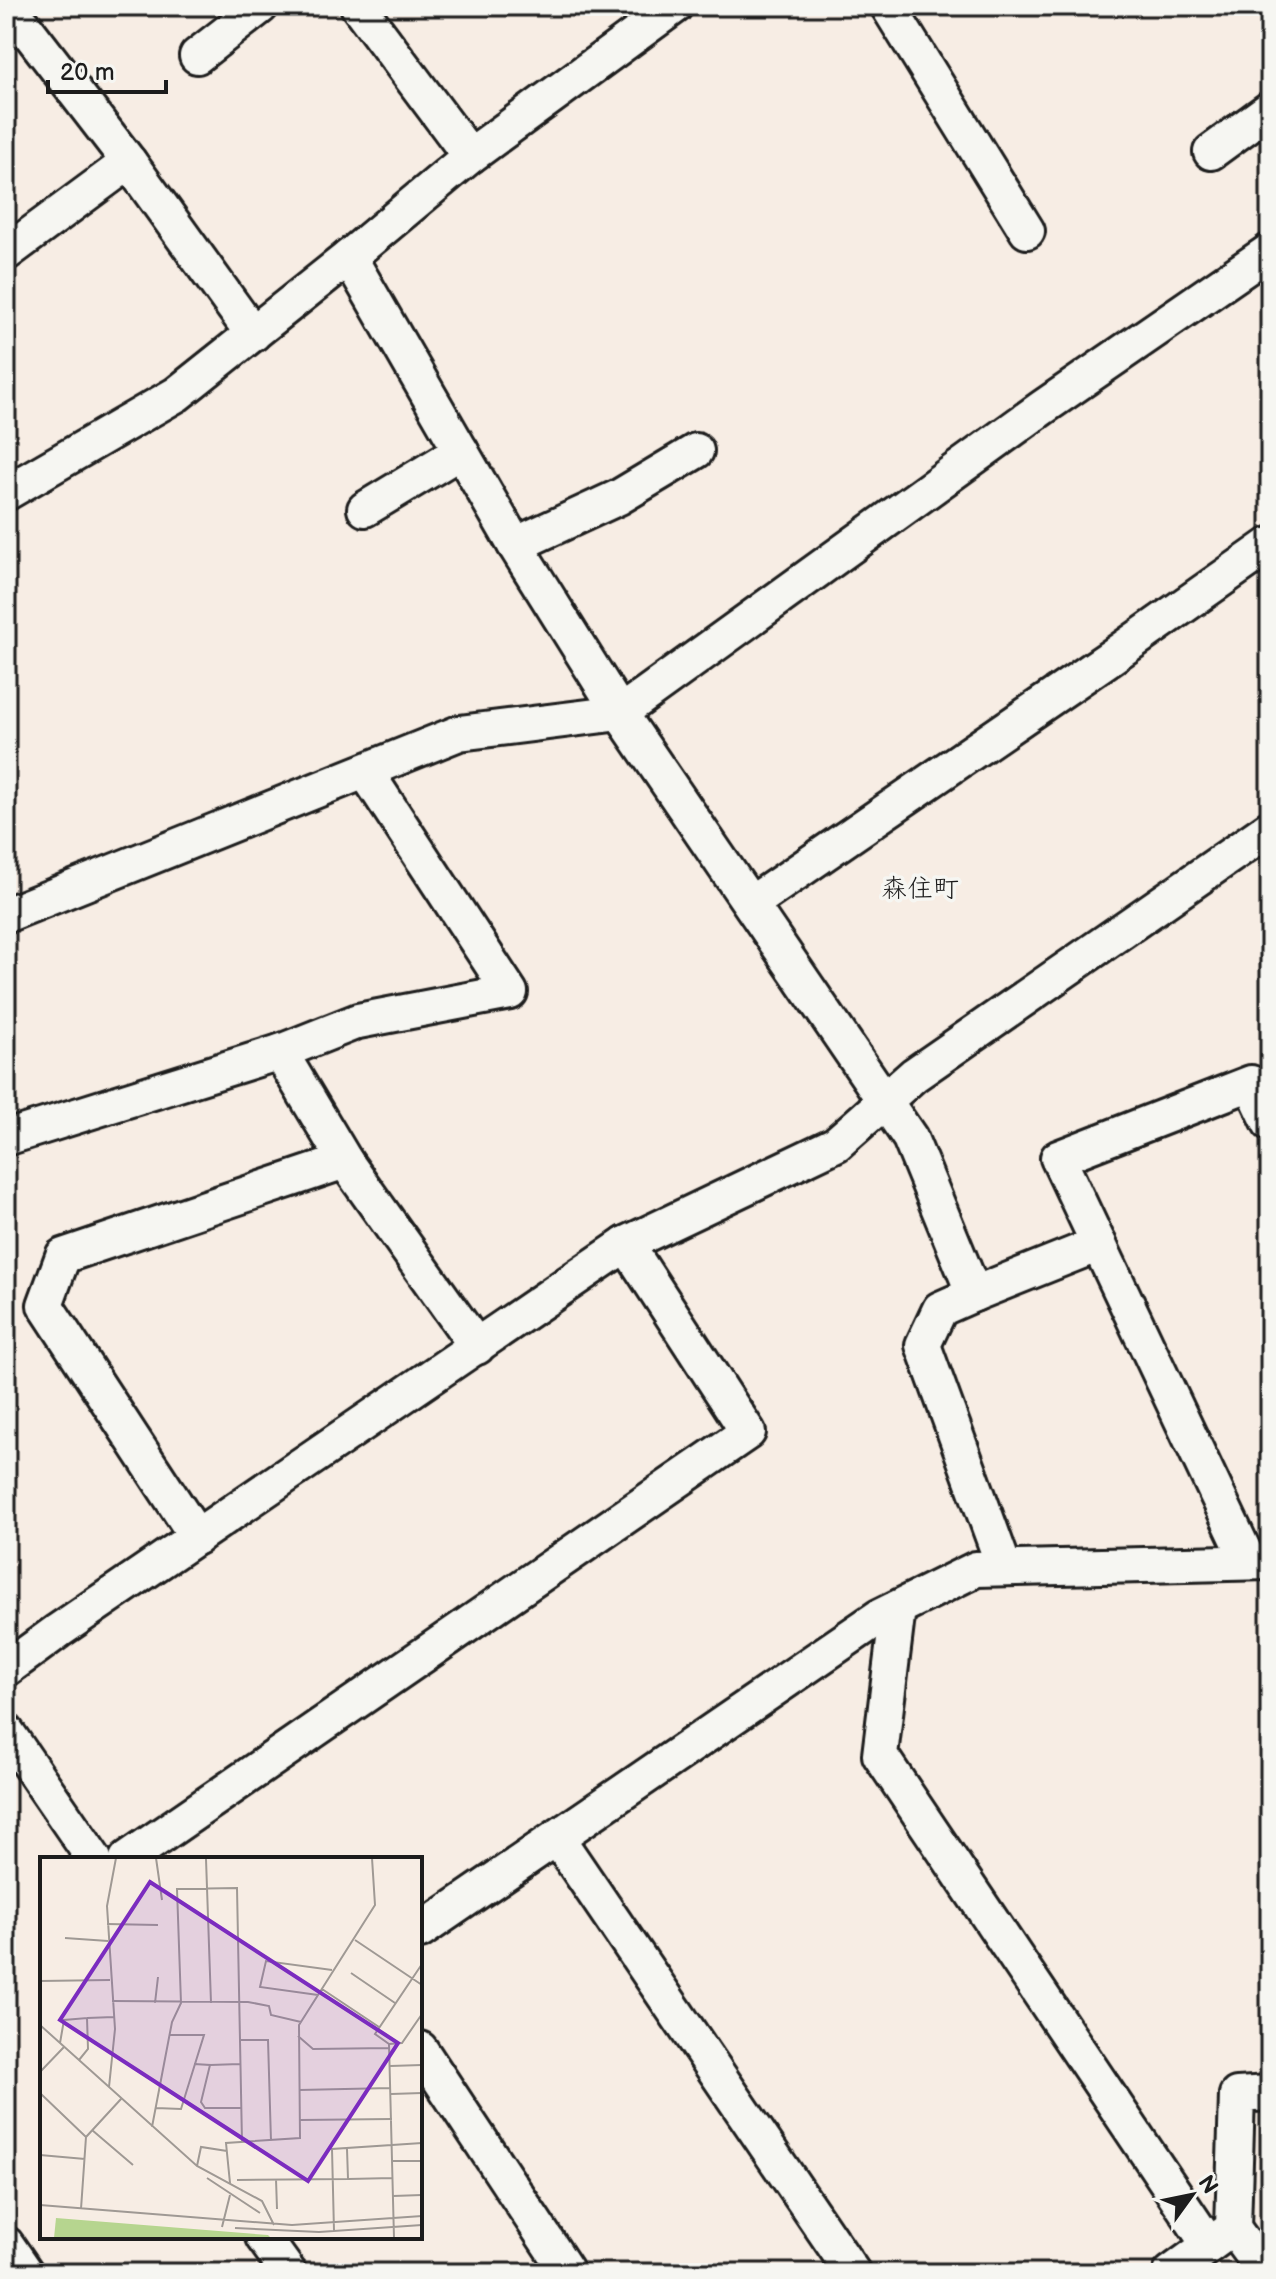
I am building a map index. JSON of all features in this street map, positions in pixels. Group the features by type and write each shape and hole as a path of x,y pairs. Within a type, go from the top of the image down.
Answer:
{"street":[{"path":"197,56 261,6"},
{"path":"358,6 470,156"},
{"path":"6,493 177,394 470,156 675,6"},
{"path":"888,6 1027,231"},
{"path":"6,27 22,23 129,162 253,334"},
{"path":"1211,152 1270,109"},
{"path":"6,253 129,162"},
{"path":"6,915 459,733 620,713 1042,408 1270,251"},
{"path":"349,257 515,545 620,713 910,1138 974,1294"},
{"path":"365,509 461,451"},
{"path":"515,545 619,497 696,451"},
{"path":"752,903 1270,545"},
{"path":"6,1138 280,1052 358,1021 510,992 366,772"},
{"path":"6,1669 626,1244 836,1144 914,1075 1270,828"},
{"path":"280,1052 345,1161 477,1347"},
{"path":"422,1930 879,1617 976,1569 1260,1562 1058,1158 1251,1083 1270,1123"},
{"path":"197,1537 45,1305 63,1256 345,1161"},
{"path":"130,1857 748,1432 626,1244"},
{"path":"1004,1567 923,1345 940,1309 1099,1244"},
{"path":"898,1608 880,1755 1221,2236 1266,2273"},
{"path":"6,1731 93,1857"},
{"path":"557,1838 853,2273"},
{"path":"422,2052 568,2273"},
{"path":"1171,2273 1221,2236 1237,2095 1270,2093"},
{"path":"264,2239 289,2273"},
{"path":"6,2244 26,2273"}],"district":[{"name":"森住町","path":"920,889"}]}
